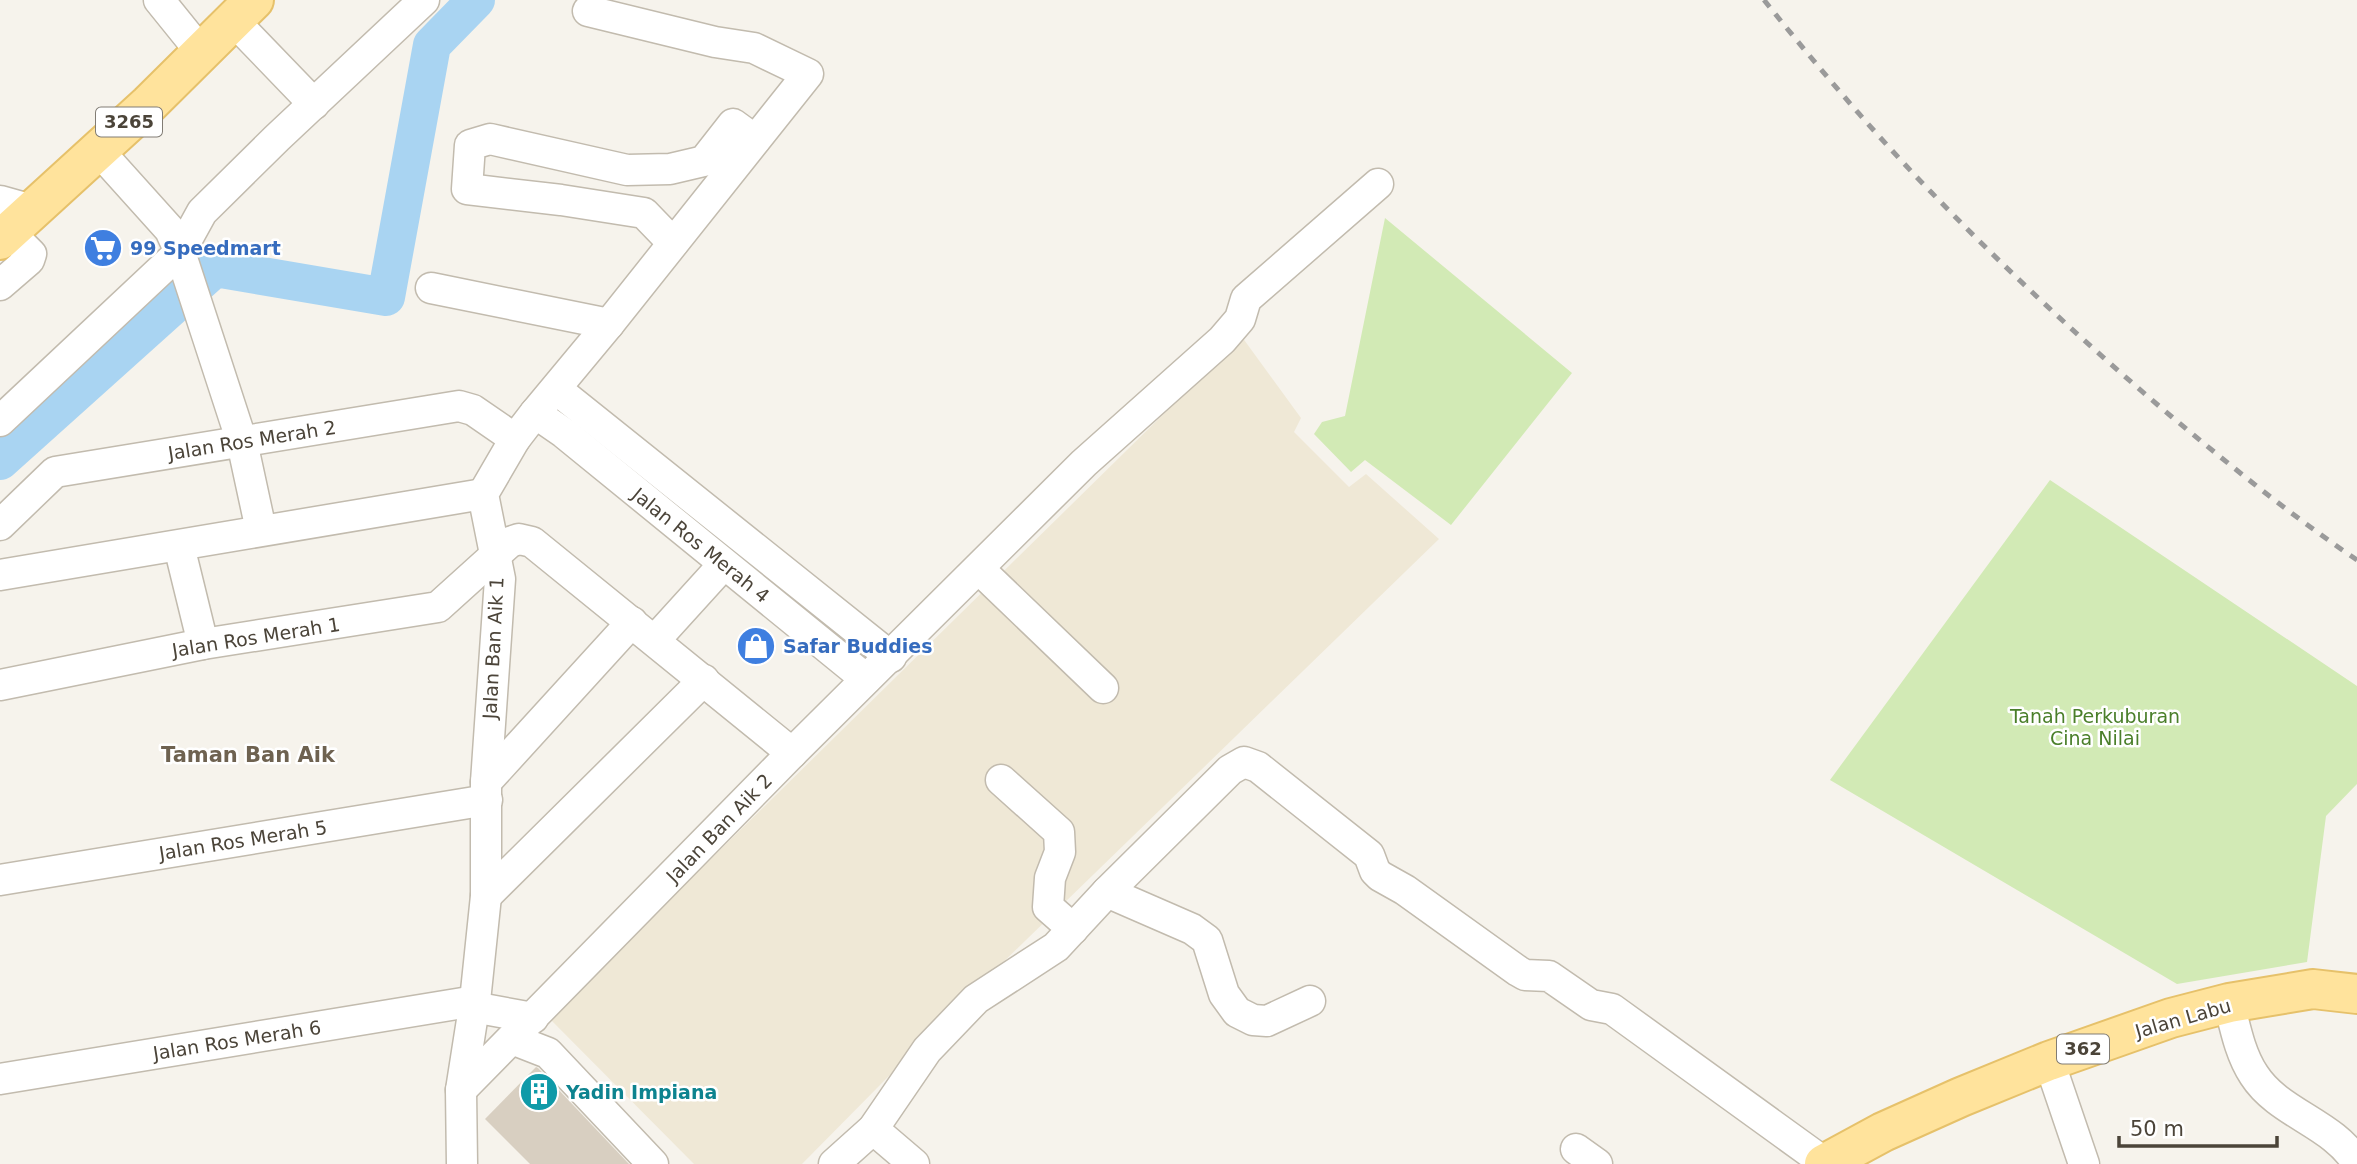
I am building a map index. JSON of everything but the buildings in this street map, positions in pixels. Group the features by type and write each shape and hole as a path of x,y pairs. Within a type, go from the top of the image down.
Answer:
{"main road":[{"name":"3265","path":"10,221 98,150 244,10"},
{"name":"Jalan Labu","path":"1825,1164 1894,1127 1961,1097 2049,1061 2171,1018 2229,1003 2313,989 2357,994"}],"street":[{"path":"159,0 201,52"},
{"path":"0,421 183,261 202,212 424,0"},
{"path":"244,10 314,104"},
{"path":"0,575 483,494 515,439 534,413 556,390 808,74 754,48 715,42 588,11"},
{"path":"644,213 467,189 470,145 490,139 627,170 670,169 704,161 733,124 755,140"},
{"path":"98,150 170,230 183,261 242,442 261,530"},
{"path":"627,170 644,213 673,243"},
{"name":"Jalan Ban Aik 2","path":"461,1090 793,752 1084,464 1222,340 1240,319 1246,299 1378,184"},
{"path":"0,285 29,260 31,254 10,221"},
{"path":"431,288 609,324"},
{"path":"556,390 891,657"},
{"name":"Jalan Ros Merah 2","path":"0,525 55,472 459,406 473,410 515,439"},
{"name":"Jalan Ros Merah 4","path":"534,413 573,440 866,679"},
{"name":"Jalan Ban Aik 1","path":"462,1164 461,1090 486,896 486,791 500,579 483,494"},
{"name":"Jalan Ros Merah 1","path":"0,685 203,644 438,607 494,555 510,542 519,539 532,542 793,752"},
{"path":"179,546 203,644"},
{"path":"656,640 724,565"},
{"path":"979,569 1103,688"},
{"path":"486,791 632,622"},
{"path":"486,896 704,680"},
{"path":"834,1164 873,1129 927,1050 976,999 1056,947 1230,770 1244,762 1258,767 1369,855 1375,871 1380,876 1405,890 1518,971 1525,975 1549,976 1591,1005 1612,1009 1825,1164"},
{"path":"1001,780 1059,832 1060,852 1050,878 1048,907 1073,929"},
{"name":"Jalan Ros Merah 5","path":"0,880 486,791"},
{"path":"1108,892 1192,929 1208,940 1224,995 1237,1012 1252,1020 1267,1021 1310,1001"},
{"path":"2229,1003 2239,1043 2254,1076 2278,1101 2348,1148 2357,1163"},
{"name":"Jalan Ros Merah 6","path":"0,1079 474,1004 522,1029 653,1164"},
{"path":"2049,1061 2084,1164"},
{"path":"873,1129 914,1164"}],"shaded area":[{"path":"1242,337 1301,418 1294,432 1349,487 1366,474 1439,539 960,1004 802,1164 694,1164 549,1018"}],"green space":[{"path":"1385,218 1572,373 1451,525 1365,460 1351,472 1314,434 1322,422 1345,416"},
{"name":"Tanah Perkuburan Cina Nilai","path":"2050,480 2357,686 2357,784 2326,816 2307,962 2177,984 1830,780"}],"waterway":[{"path":"0,461 215,268 386,297 432,45 476,0"}],"railway":[{"path":"1764,0 1887,146 2019,279 2110,363 2195,436 2286,509 2357,560"}],"place":[{"name":"99 Speedmart","path":"103,248"},
{"name":"Safar Buddies","path":"756,646"},
{"name":"Yadin Impiana","path":"539,1092"}],"district":[{"name":"Taman Ban Aik","path":"248,755"}]}
